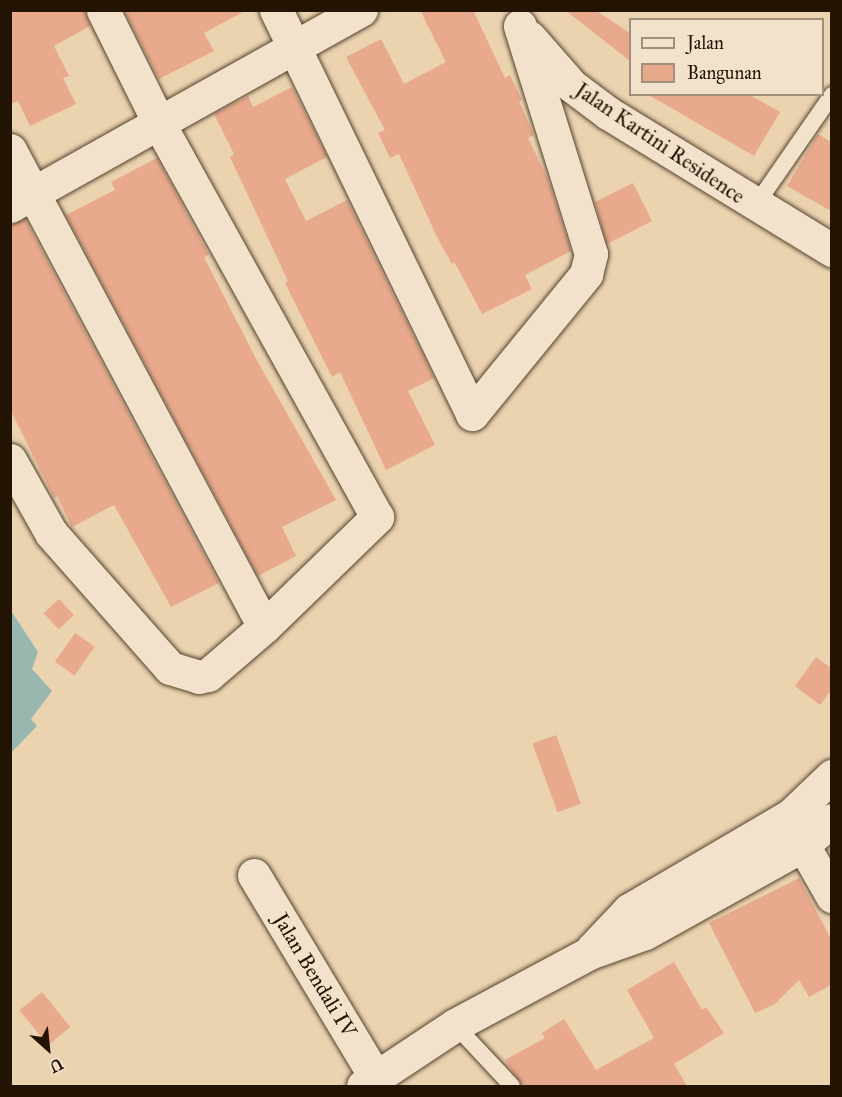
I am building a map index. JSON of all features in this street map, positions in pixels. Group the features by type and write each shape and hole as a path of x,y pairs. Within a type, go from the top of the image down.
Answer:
{"street":[{"path":"10,460 51,532 170,668 200,677 208,675 264,627 377,517 160,125 103,10"},
{"path":"276,10 472,414 586,274 591,254 516,18"},
{"path":"22,199 160,125 361,10"},
{"name":"Jalan Kartini Residence","path":"516,18 572,87 755,206 831,250"},
{"path":"10,150 22,199 264,627"},
{"path":"589,953 629,910 791,816 831,776"},
{"path":"369,1081 455,1025 589,953 645,933 803,845 831,820"},
{"path":"803,845 831,896"},
{"name":"Jalan Bendali IV","path":"254,875 369,1081"}],"lane":[{"path":"755,206 831,95"},
{"path":"455,1025 512,1086"}],"water":[{"path":"10,609 38,652 32,669 52,691 31,719 37,726 11,753"}],"building":[{"path":"10,10 85,10 90,26 54,46 69,76 63,78 76,104 30,126 18,101 10,104"},
{"path":"124,10 247,10 204,33 214,51 159,79"},
{"path":"420,10 473,10 505,78 510,75 522,100 519,101 534,135 528,138 547,177 571,251 525,275 532,289 482,314 455,263 452,264 437,237 399,154 390,158 378,133 385,130 346,57 381,39 404,84 446,62"},
{"path":"565,10 595,10 629,32 629,60"},
{"path":"292,87 327,157 285,179 306,221 347,200 434,378 408,391 435,445 386,470 340,372 332,377 285,283 288,281 230,157 234,154 214,114 248,96 253,107"},
{"path":"650,96 752,96 780,112 754,156"},
{"path":"818,134 831,142 831,211 787,186"},
{"path":"157,158 209,255 204,257 255,357 336,500 282,527 296,556 258,576 66,215 115,190 111,182"},
{"path":"633,183 652,221 607,244 595,202"},
{"path":"25,219 219,583 171,607 114,505 72,527 57,496 54,498 10,409 10,225"},
{"path":"59,599 74,615 59,629 44,613"},
{"path":"75,633 95,647 75,675 55,662"},
{"path":"816,657 831,668 831,690 820,705 795,686"},
{"path":"556,735 581,804 557,812 533,744"},
{"path":"799,878 831,939 831,985 809,997 799,980 775,1004 755,1013 709,923"},
{"path":"674,962 702,1010 706,1007 724,1033 674,1064 687,1086 522,1086 505,1060 545,1038 542,1033 564,1019 596,1070 654,1038 627,990"},
{"path":"42,992 70,1027 48,1045 19,1010"}]}
